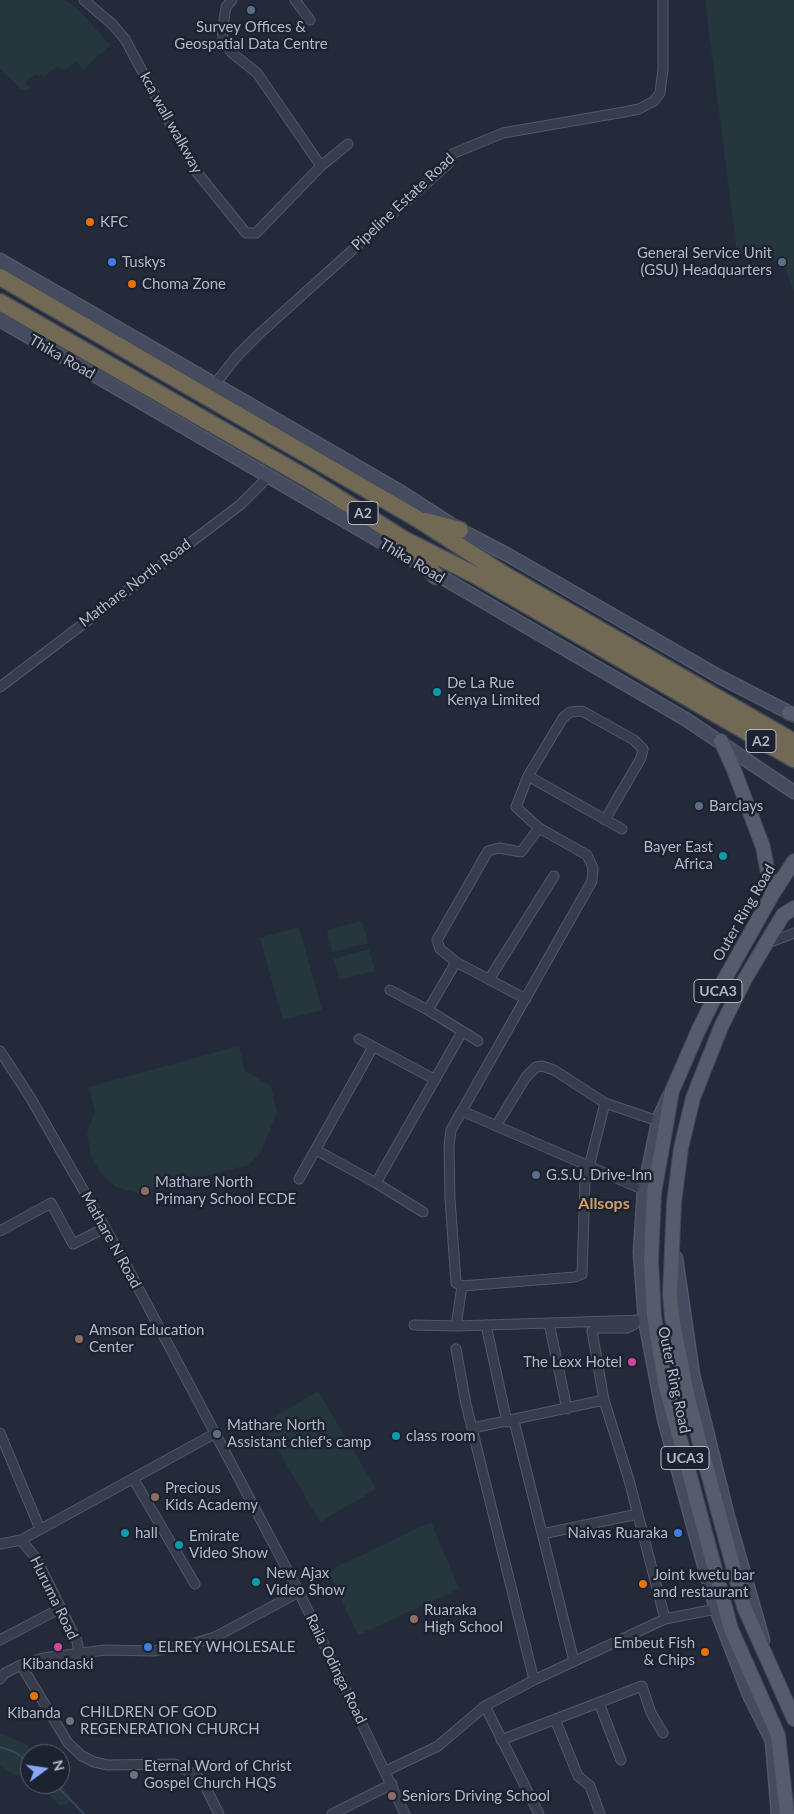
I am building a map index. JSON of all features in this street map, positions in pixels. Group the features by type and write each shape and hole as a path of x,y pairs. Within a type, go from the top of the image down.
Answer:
{"highway":[{"name":"A2","path":"0,277 416,518 505,575 794,742"},
{"name":"Thika Road","path":"0,302 313,482 405,540 475,575 794,759"},
{"path":"416,518 460,530"},
{"path":"405,540 436,576"}],"main road":[{"path":"0,260 401,492 460,530 508,555 718,676 792,714"},
{"name":"Thika Road","path":"0,320 720,741 794,792"},
{"path":"720,741 734,770 762,847 772,895"},
{"name":"Outer Ring Road","path":"778,1814 772,1741 750,1697 716,1609 664,1419 641,1320 640,1253 644,1190 658,1121 699,1029 772,895 794,862"},
{"name":"Outer Ring Road","path":"794,908 783,915 765,944 721,1027 693,1098 681,1148 674,1203 670,1271 672,1318 688,1399 744,1607 794,1719"},
{"name":"Outer Ring Road","path":"672,1091 655,1186 652,1223 652,1286 659,1353 665,1383 732,1629 778,1735 787,1814"},
{"name":"Outer Ring Road","path":"673,1243 693,1376 719,1482 780,1702 794,1714"}],"street":[{"name":"kca wall walkway","path":"84,0 125,39 195,170 246,233 256,233 321,166 348,144"},
{"path":"232,0 226,7 222,32 224,42 232,53 257,73 321,166"},
{"path":"295,0 310,20"},
{"name":"Pipeline Estate Road","path":"215,384 238,356 265,329 449,163 452,154 503,133 631,111 654,101 660,92 664,69 662,0"},
{"name":"Mathare North Road","path":"0,687 240,505 268,477"},
{"path":"605,820 643,752 641,744 582,711 570,712 563,718 528,776 518,797 516,807 539,828 587,854 593,874 592,881 451,1130 449,1146 455,1277 457,1284 462,1286 575,1277 582,1274 582,1215 588,1167 606,1103"},
{"path":"528,776 622,829"},
{"path":"526,999 490,978 456,962 440,949 437,940 438,934 484,855 492,848 521,852 539,828"},
{"path":"490,978 554,876"},
{"path":"765,944 794,933"},
{"path":"428,1010 456,962"},
{"path":"390,990 428,1010 478,1041"},
{"path":"376,1183 462,1032"},
{"path":"360,1038 373,1047 434,1079"},
{"path":"299,1179 373,1047"},
{"name":"Mathare N Road","path":"0,1051 30,1097 105,1228 214,1434"},
{"path":"496,1126 526,1077 536,1067 542,1066 554,1070 606,1103 658,1121"},
{"path":"462,1111 644,1190"},
{"path":"316,1150 376,1183 423,1212"},
{"path":"0,1231 50,1203 72,1244 105,1228"},
{"path":"456,1326 462,1286"},
{"path":"414,1325 456,1326 641,1320"},
{"path":"641,1320 634,1326 627,1328 598,1328 592,1331 604,1400 638,1514 665,1619"},
{"path":"548,1323 567,1409"},
{"path":"486,1325 574,1661"},
{"path":"456,1349 473,1428 534,1680"},
{"path":"473,1428 510,1422 604,1400"},
{"path":"0,1433 40,1529"},
{"path":"21,1540 134,1480 214,1434"},
{"name":"Raila Odinga Road","path":"214,1434 299,1592 405,1814"},
{"path":"134,1480 195,1584"},
{"path":"542,1534 638,1514"},
{"name":"Huruma Road","path":"0,1544 21,1540 36,1558 77,1641 79,1652"},
{"name":"Huruma Road","path":"0,1678 4,1673 21,1665 43,1658 105,1650 144,1652 192,1644 215,1637 299,1592"},
{"path":"0,1640 61,1608"},
{"path":"386,1771 438,1746 485,1706 534,1680 665,1619 716,1609"},
{"path":"21,1665 68,1743 82,1756 94,1762 108,1765 175,1764 197,1776 206,1786 220,1814"},
{"path":"501,1740 642,1686 651,1713 663,1733"},
{"path":"599,1703 621,1760"},
{"path":"485,1706 539,1814"},
{"path":"555,1719 578,1776 590,1786 600,1814"},
{"path":"332,1814 392,1784"}],"shaded area":[{"path":"0,0 65,0 79,10 110,45 83,70 77,61 65,70 57,67 44,77 41,74 38,76 36,74 25,82 30,88 26,90 21,89 0,69"},
{"path":"705,0 794,0 794,292 783,263 737,253"},
{"path":"362,921 368,943 332,952 327,930"},
{"path":"299,927 322,1010 283,1020 260,938"},
{"path":"369,949 375,971 340,980 334,959"},
{"path":"239,1046 245,1071 271,1086 277,1112 260,1154 248,1165 137,1193 116,1187 101,1173 91,1156 87,1133 95,1111 89,1087"},
{"path":"318,1391 376,1489 320,1522 263,1424"},
{"path":"431,1522 459,1589 358,1635 328,1571"},
{"path":"0,1733 25,1744 20,1744 20,1775 17,1776 0,1766"},
{"path":"48,1794 68,1794 72,1800 66,1805 59,1805"}],"waterway":[{"path":"0,1747 20,1756"},
{"path":"65,1794 84,1814"}],"place":[{"name":"Survey Offices & Geospatial Data Centre","path":"251,10"},
{"name":"KFC","path":"90,222"},
{"name":"Tuskys","path":"112,262"},
{"name":"General Service Unit (GSU) Headquarters","path":"782,262"},
{"name":"Choma Zone","path":"132,284"},
{"name":"De La Rue Kenya Limited","path":"437,692"},
{"name":"Barclays","path":"699,806"},
{"name":"Bayer East Africa","path":"723,856"},
{"name":"G.S.U. Drive-Inn","path":"536,1175"},
{"name":"Mathare North Primary School ECDE","path":"145,1191"},
{"name":"Amson Education Center","path":"79,1339"},
{"name":"The Lexx Hotel","path":"632,1362"},
{"name":"Mathare North Assistant chief's camp","path":"217,1434"},
{"name":"class room","path":"396,1436"},
{"name":"Precious Kids Academy","path":"155,1497"},
{"name":"hall","path":"125,1533"},
{"name":"Naivas Ruaraka","path":"678,1533"},
{"name":"Emirate Video Show","path":"179,1545"},
{"name":"New Ajax Video Show","path":"256,1582"},
{"name":"Joint kwetu bar and restaurant","path":"643,1584"},
{"name":"Ruaraka High School","path":"414,1619"},
{"name":"Kibandaski","path":"58,1647"},
{"name":"ELREY WHOLESALE","path":"148,1647"},
{"name":"Embeut Fish & Chips","path":"705,1652"},
{"name":"Kibanda","path":"34,1696"},
{"name":"CHILDREN OF GOD REGENERATION CHURCH","path":"70,1721"},
{"name":"Eternal Word of Christ Gospel Church HQS","path":"134,1775"},
{"name":"Seniors Driving School","path":"392,1796"}],"district":[{"name":"Allsops","path":"604,1204"}]}
